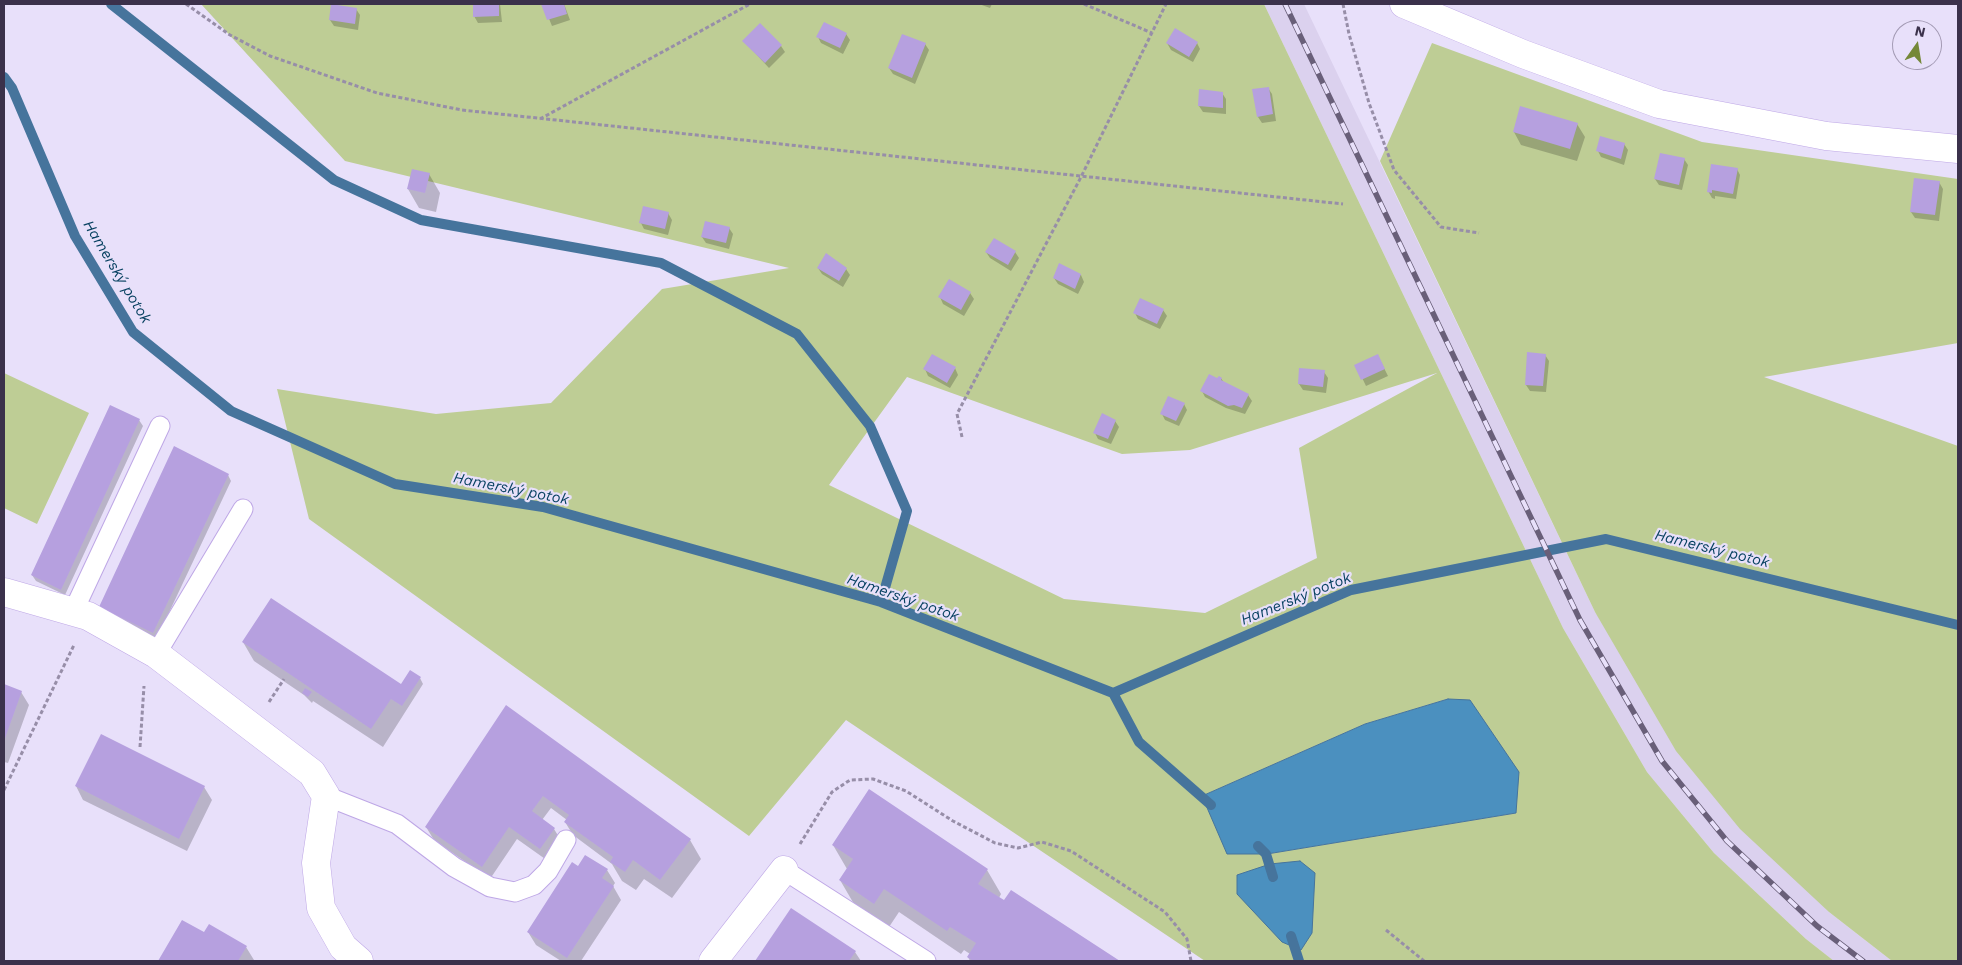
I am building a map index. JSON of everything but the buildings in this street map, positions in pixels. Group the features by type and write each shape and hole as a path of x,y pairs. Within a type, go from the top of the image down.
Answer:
{"street":[{"path":"1404,4 1523,54 1659,104 1826,136 1958,150"},
{"path":"4,592 81,614 156,654 312,774 326,796 316,863 322,908 343,947 360,961"},
{"path":"713,961 784,870"}],"lane":[{"path":"81,614 160,426"},
{"path":"156,654 243,509"},
{"path":"326,796 397,824 454,867 490,887 514,892 534,885 548,871 566,840"},
{"path":"784,870 926,961"}],"path":[{"path":"186,4 198,14 254,48 326,77 377,94 462,110 1343,204"},
{"path":"540,119 750,4"},
{"path":"1084,4 1152,33"},
{"path":"962,437 958,414 1080,177 1166,4"},
{"path":"1344,4 1366,94 1394,170 1441,227 1479,233"},
{"path":"4,790 81,614"},
{"path":"140,747 145,666 156,654"},
{"path":"784,870 832,792 850,780 873,779 906,791 953,821 995,843 1018,848 1042,842 1071,852 1164,912 1187,939 1191,961"},
{"path":"1386,930 1424,961"}],"shaded area":[{"path":"1264,4 1304,4 1595,612 1829,912 1892,961 1834,961 1806,939 1714,853 1647,772 1563,628"}],"green space":[{"path":"201,4 1264,4 1563,628 1647,772 1714,853 1806,939 1834,961 1205,961 846,720 749,836 309,519 277,389 436,414 551,403 662,289 789,268 345,161","holes":["1437,373 1299,448 1317,558 1205,613 1064,599 829,485 907,377 1122,454 1190,450","1448,699 1516,813 1267,854 1202,796 1365,724"]},
{"path":"1432,43 1702,142 1958,179 1958,343 1764,377 1958,446 1958,961 1892,961 1829,912 1740,829 1676,751 1595,612 1380,161"},
{"path":"4,373 89,413 37,524 4,508"}],"water":[{"path":"1448,699 1470,700 1519,772 1516,813 1267,854 1227,854 1202,796 1365,724"},
{"path":"1300,861 1315,873 1312,933 1301,950 1282,942 1237,894 1237,875 1270,864"}],"waterway":[{"path":"111,4 334,180 421,220 661,263 797,334 870,426 907,511 881,602"},
{"name":"Hamerský potok","path":"4,77 12,88 75,236 133,332 231,411 395,484 543,507 881,602 1113,693 1351,590 1606,539 1958,625"},
{"path":"1113,693 1139,742 1211,805"},
{"path":"1258,846 1266,854 1273,877"},
{"path":"1291,936 1299,961"}],"railway":[{"path":"1285,4 1580,620 1662,761 1727,841 1817,926 1863,961"}]}
